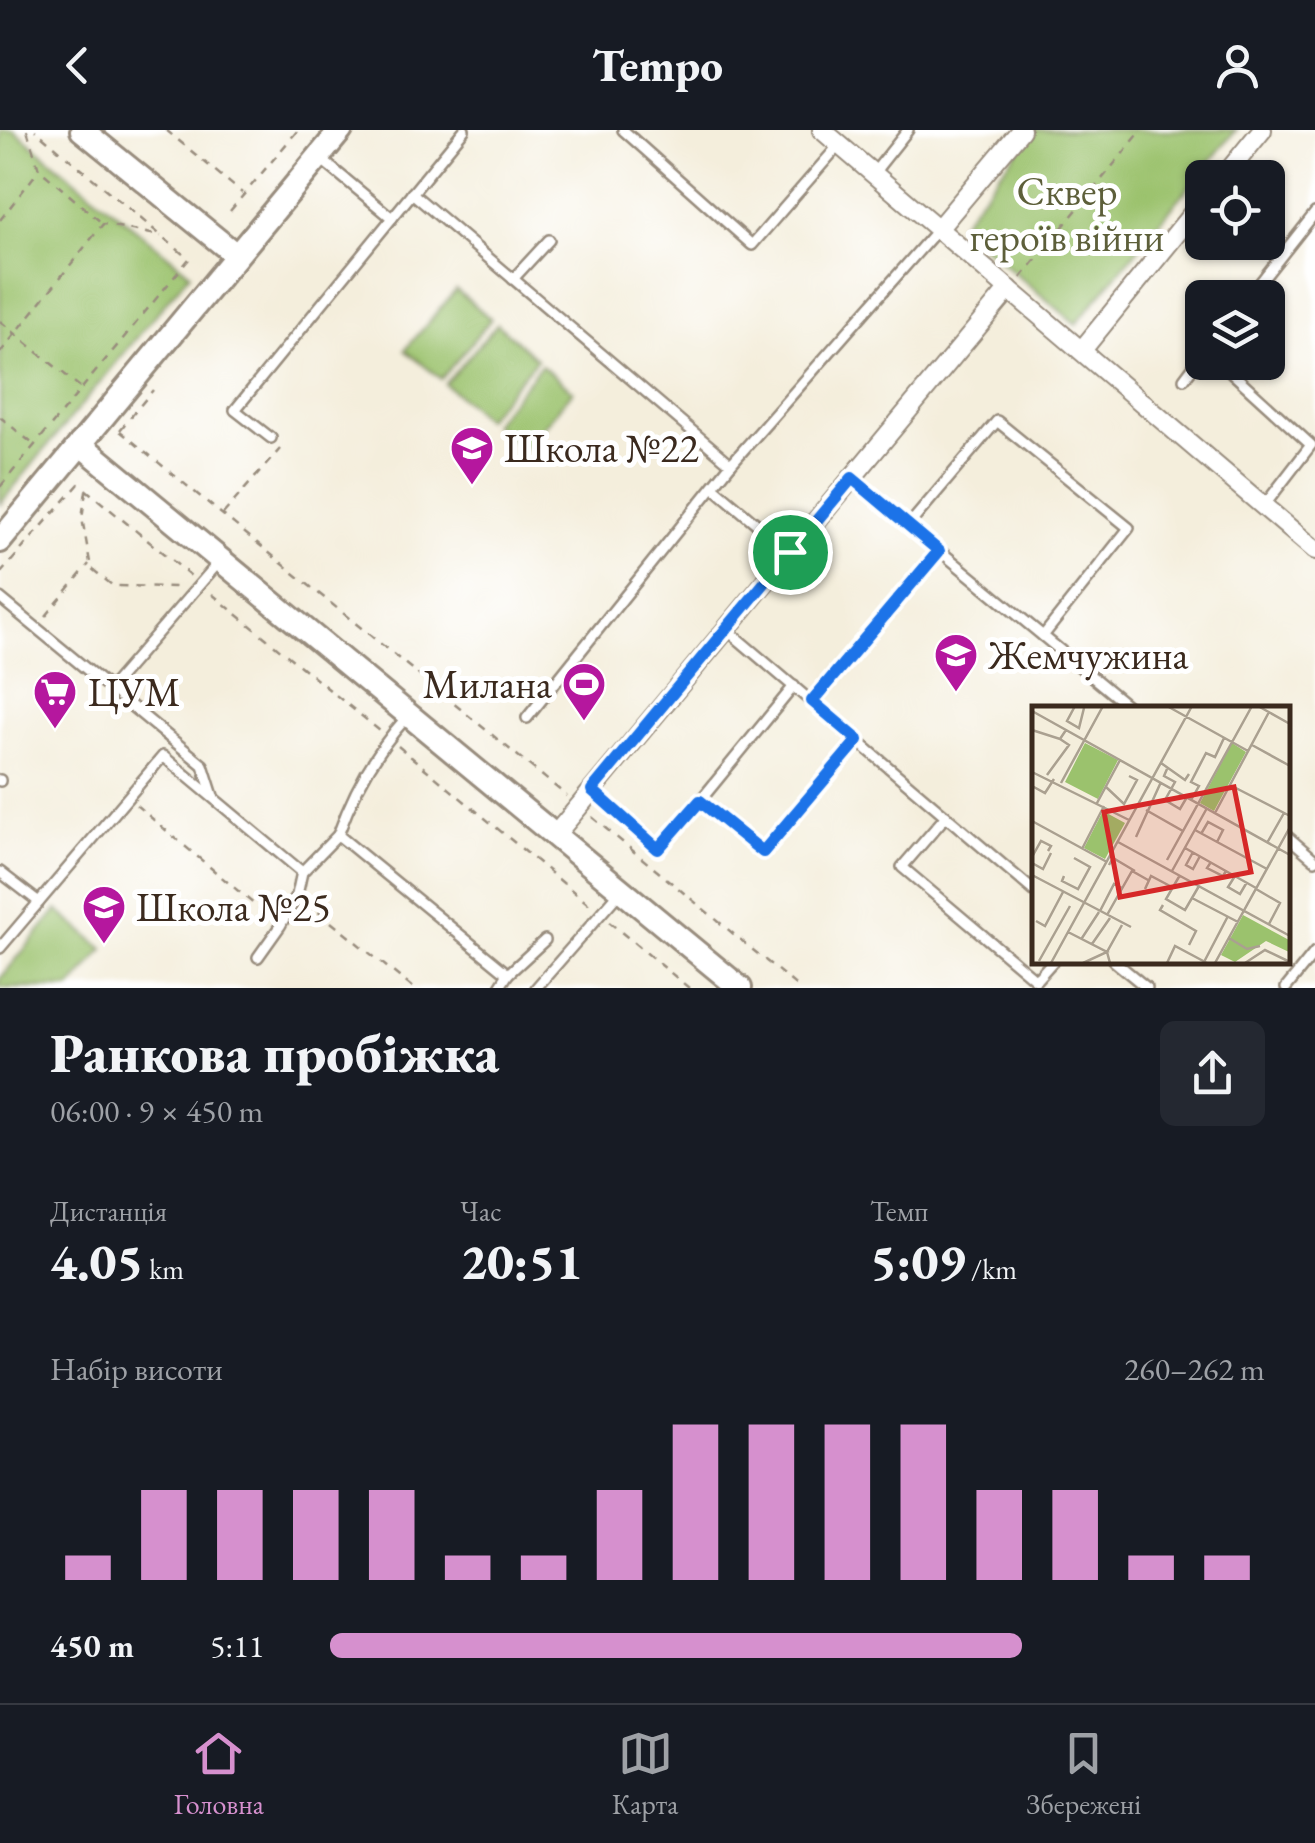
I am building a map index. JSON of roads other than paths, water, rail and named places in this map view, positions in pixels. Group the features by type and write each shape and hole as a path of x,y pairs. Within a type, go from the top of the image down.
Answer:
{"street":[{"path":"82,130 236,256"},
{"path":"0,541 342,130"},
{"path":"822,130 1315,550"},
{"path":"938,230 1020,130"},
{"path":"1238,160 1262,130"},
{"path":"1082,350 1185,223"},
{"path":"556,834 1010,290"},
{"path":"80,444 740,988"}],"lane":[{"path":"270,438 235,410 464,130"},
{"path":"623,130 752,245 839,144"},
{"path":"873,174 908,130"},
{"path":"319,157 392,218"},
{"path":"412,193 732,464"},
{"path":"1262,280 1315,213"},
{"path":"527,718 732,464 938,230"},
{"path":"513,279 550,240"},
{"path":"1240,380 1311,445 1264,506"},
{"path":"909,526 997,421 1129,528 1043,636"},
{"path":"852,478 1128,706"},
{"path":"713,487 790,552"},
{"path":"812,701 939,551"},
{"path":"110,688 221,560"},
{"path":"0,598 203,765 214,798"},
{"path":"726,629 1032,889"},
{"path":"592,790 658,849 794,686"},
{"path":"258,957 297,895 302,872 338,836 348,809 388,738 410,714"},
{"path":"700,801 763,852 858,740"},
{"path":"0,948 162,756 302,872"},
{"path":"946,816 902,867 1036,980 1050,963"},
{"path":"338,836 508,974"},
{"path":"1290,839 1315,860"},
{"path":"0,872 39,902"},
{"path":"536,988 622,890"},
{"path":"499,988 508,974 545,940"},
{"path":"1286,988 1315,952"},
{"path":"1117,963 1146,988"}],"place":[{"name":"Школа №22","path":"472,486"},
{"name":"Жемчужина","path":"956,693"},
{"name":"Милана","path":"584,722"},
{"name":"ЦУМ","path":"55,730"},
{"name":"Школа №25","path":"104,945"}],"park label":[{"name":"Сквер героїв війни","path":"1067,214"}]}
